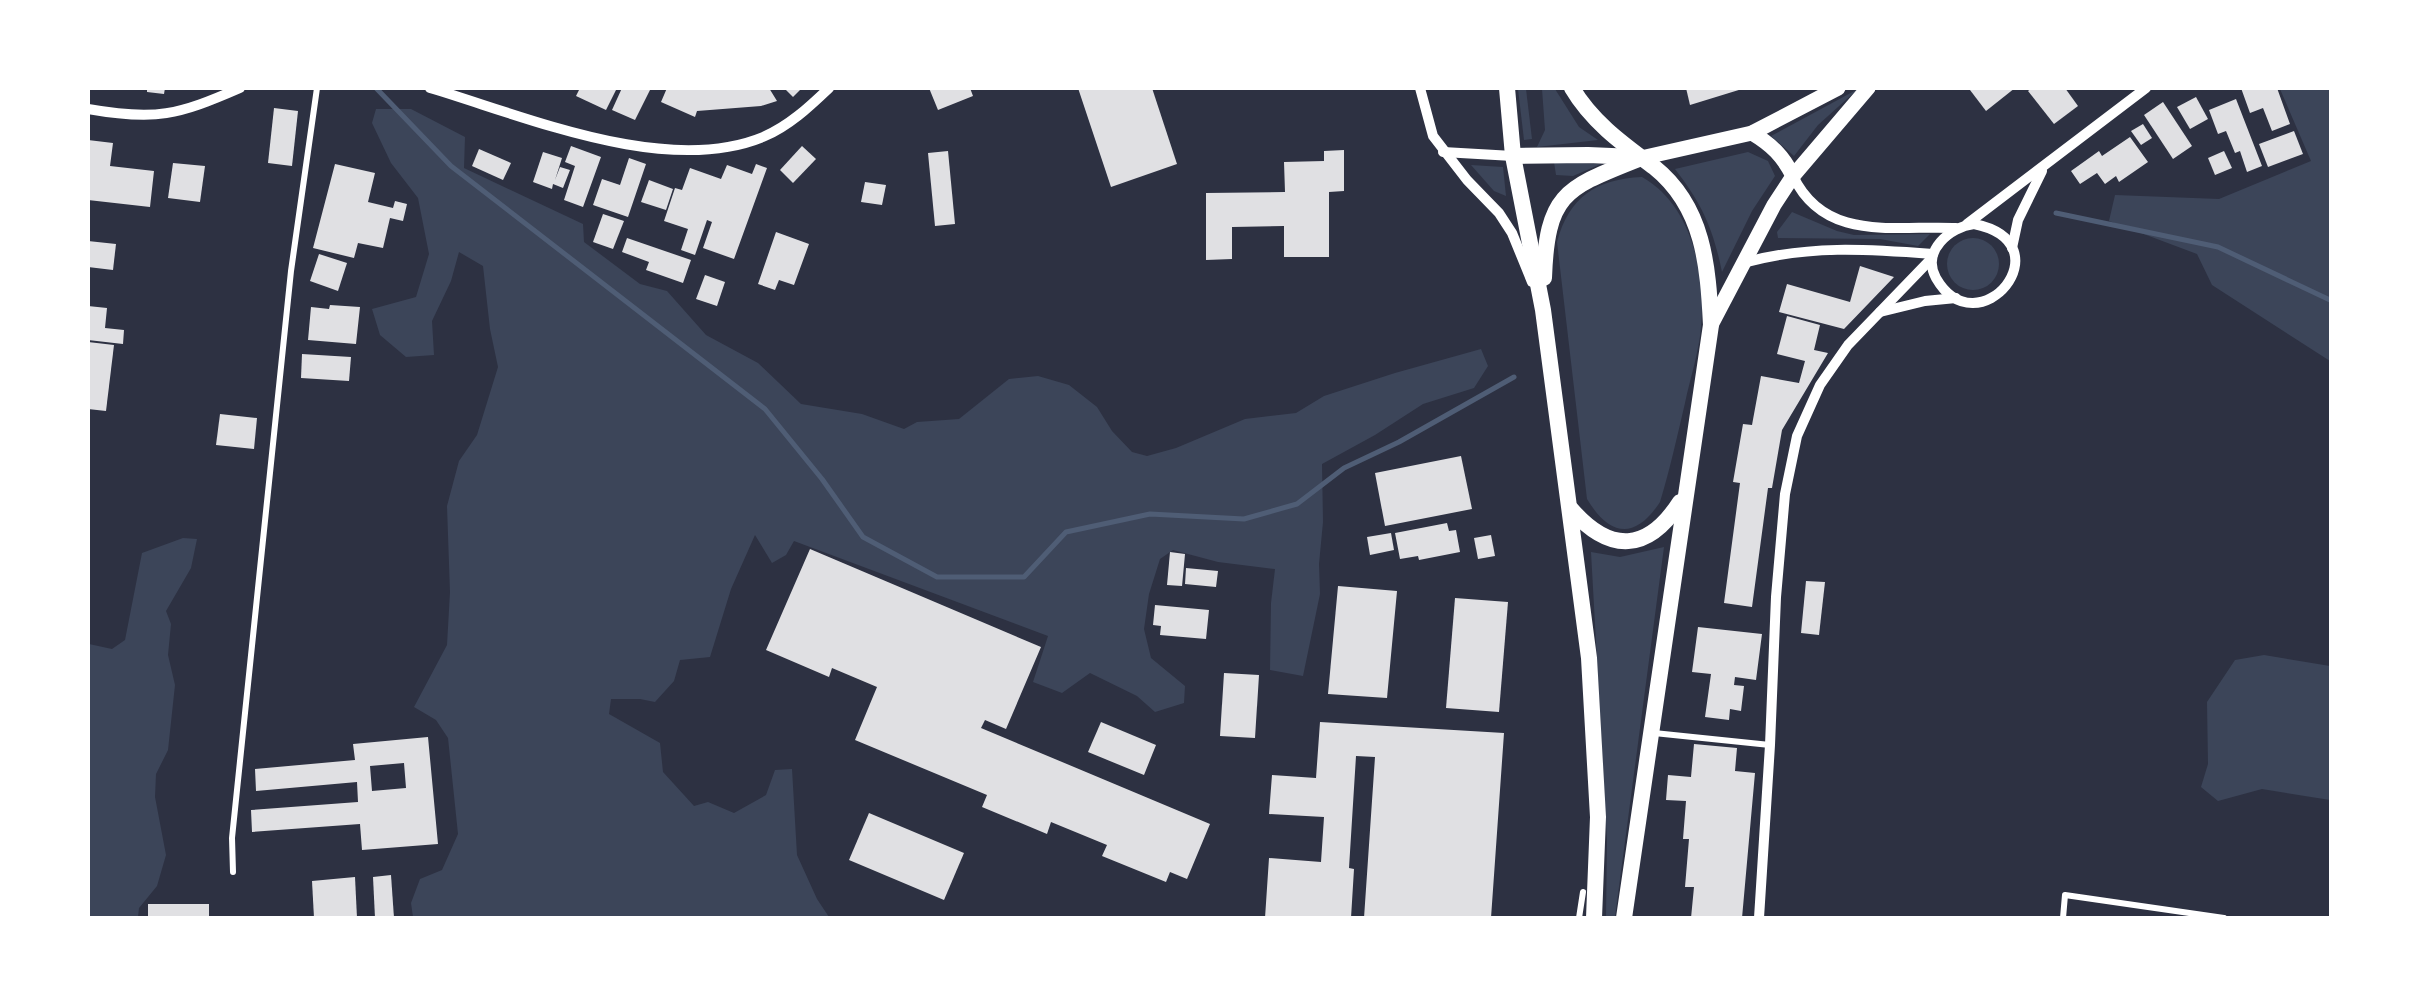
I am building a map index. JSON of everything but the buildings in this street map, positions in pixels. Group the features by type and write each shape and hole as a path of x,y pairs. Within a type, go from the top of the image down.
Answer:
{"highway":[{"path":"1507,88 1513,156 1543,310 1589,658 1598,817 1594,918"},
{"path":"1572,88 1604,128 1676,189 1692,213 1702,237 1708,277 1711,325 1684,496 1624,918"},
{"path":"1513,156 1588,154 1641,158"},
{"path":"1543,310 1548,225 1554,210 1571,189 1641,158"},
{"path":"1571,509 1586,526 1603,536 1621,542 1639,540 1666,524 1684,496"}],"main road":[{"path":"1641,158 1752,133 1838,88"},
{"path":"1711,325 1743,263 1793,176 1868,88"},
{"path":"1752,133 1771,144 1786,161 1793,176"}],"street":[{"path":"88,110 133,117 161,115 178,112 240,88"},
{"path":"233,872 233,822 291,271 317,88"},
{"path":"430,88 562,131 626,144 682,149 714,147 762,138 791,121 829,88"},
{"path":"1420,88 1433,136 1443,152 1499,213 1512,233 1543,310"},
{"path":"1759,918 1770,745 1776,597 1785,494 1797,436 1820,385 1848,345 1933,256 1940,242 2146,88"},
{"path":"1443,152 1513,156"},
{"path":"1880,312 1925,301 1956,298 1980,302 1994,298 2007,288 2014,274 2012,248 2018,220 2045,165"},
{"path":"1793,176 1798,188 1814,207 1844,224 1986,226 2005,239 2012,248"},
{"path":"1743,263 1777,254 1807,250 1844,249 1933,256"},
{"path":"1933,256 1933,273 1942,287 1956,298"},
{"path":"1650,732 1770,745"},
{"path":"1579,918 1583,892"},
{"path":"2063,918 2065,895 2224,918"}],"shaded area":[{"path":"1518,89 1526,89 1532,139 1524,140"},
{"path":"1542,89 1555,89 1579,127 1598,140 1537,147 1545,130"},
{"path":"1858,89 1818,125 1794,156 1771,136"},
{"path":"2280,89 2330,89 2330,361 2212,285 2197,254 2109,221 2115,195 2219,199 2311,161"},
{"path":"376,109 411,109 465,137 464,168 583,224 584,242 640,284 667,291 706,335 758,363 801,404 862,414 904,429 917,422 959,419 1009,379 1038,376 1069,385 1097,407 1112,431 1132,452 1147,456 1176,448 1245,419 1296,413 1324,396 1481,349 1488,366 1474,388 1423,404 1375,435 1322,464 1323,522 1319,564 1320,594 1303,676 1270,670 1271,603 1275,569 1218,562 1173,550 1160,559 1149,594 1144,629 1151,658 1185,686 1184,703 1155,712 1137,696 1090,673 1062,693 1033,682 1048,636 794,541 786,555 772,563 755,535 731,589 710,657 680,660 674,681 655,702 640,699 611,699 609,714 660,743 663,772 694,806 708,802 734,813 766,795 775,770 792,769 797,855 817,899 829,917 413,917 411,903 420,879 442,870 458,834 448,738 436,720 414,707 447,645 450,592 447,506 459,461 477,435 498,367 490,329 483,266 459,252 451,281 432,321 434,355 406,357 380,335 372,309 416,297 429,254 418,198 391,163 372,123"},
{"path":"1748,152 1768,161 1775,176 1752,211 1722,272 1715,242 1705,217 1675,169"},
{"path":"1554,162 1601,164 1573,176 1556,175"},
{"path":"1471,165 1503,167 1506,196 1494,191"},
{"path":"1642,177 1659,189 1673,205 1692,243 1701,285 1701,327 1694,365 1660,502 1641,523 1632,528 1623,529 1614,527 1605,521 1587,499 1557,242 1569,213 1587,193 1611,182"},
{"path":"1792,212 1837,231 1854,235 1930,234 1918,246 1880,239 1778,238 1777,232"},
{"path":"1973,238 1983,240 1991,246 1997,254 1999,264 1997,274 1991,282 1983,288 1973,290 1963,288 1955,282 1949,274 1947,264 1949,254 1955,246 1963,240"},
{"path":"183,538 197,539 191,568 166,611 171,624 168,655 175,685 168,750 156,774 155,797 166,855 157,886 139,908 138,917 89,917 89,644 112,649 125,640 142,553"},
{"path":"1664,547 1615,917 1606,917 1607,839 1591,552 1620,557"},
{"path":"2264,655 2330,666 2330,800 2262,789 2218,801 2201,787 2208,764 2207,702 2235,660"}],"waterway":[{"path":"376,88 451,166 765,409 822,479 863,537 937,577 1024,577 1066,532 1150,514 1244,519 1297,504 1344,468 1399,442 1514,377"},
{"path":"2056,213 2218,247 2330,300"}]}
